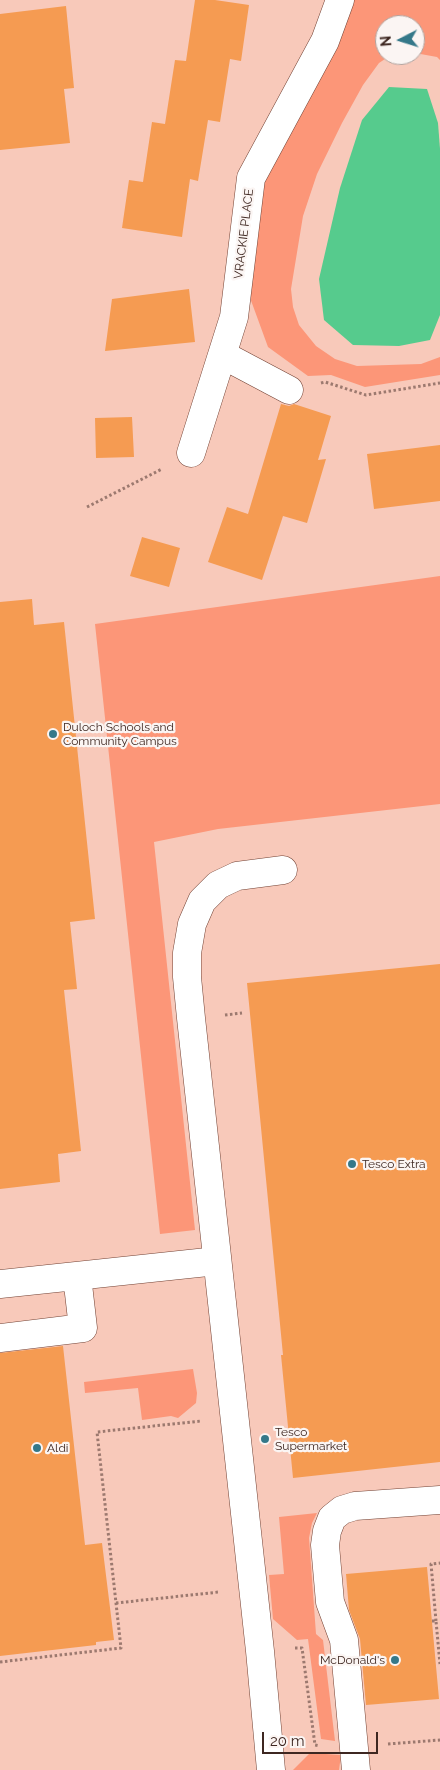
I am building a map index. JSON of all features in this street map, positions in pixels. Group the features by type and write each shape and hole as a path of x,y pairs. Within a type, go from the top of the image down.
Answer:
{"street":[{"name":"VRACKIE PLACE","path":"192,454 234,317 251,178 325,41 340,0"},
{"path":"222,354 290,390"},
{"path":"271,1770 259,1642 187,976 187,953 192,924 202,901 218,885 237,876 283,870"},
{"path":"0,1284 217,1261"},
{"path":"0,1338 83,1328 77,1276"},
{"path":"356,1770 344,1640 330,1602 325,1545 327,1531 332,1518 342,1510 354,1506 440,1500"}],"path":[{"path":"290,390 325,382 366,395 440,383"},
{"path":"87,507 192,454"},
{"path":"0,1662 121,1648 97,1432 210,1420"},
{"path":"152,1426 152,1433"},
{"path":"440,1563 431,1564 434,1621 438,1627 440,1664"},
{"path":"116,1604 227,1592"}],"shaded area":[{"path":"352,0 440,0 440,60 437,57 425,55 425,15 375,15 375,65 378,65 363,85 317,174 303,216 291,289 293,307 299,325 316,346 335,359 357,366 421,364 440,357 440,375 365,387 331,375 308,376 268,347 249,295 256,215 265,181"},
{"path":"389,87 427,89 438,123 440,149 440,315 430,340 399,346 353,345 324,320 319,279 340,188 362,120"},
{"path":"440,576 440,804 218,829 154,842 195,1230 160,1234 95,624"},
{"path":"193,1369 197,1393 196,1403 178,1418 171,1416 142,1420 138,1388 85,1393 84,1382"},
{"path":"317,1513 312,1523 309,1538 316,1634 323,1640 335,1741 321,1739 308,1639 297,1640 273,1619 269,1575 284,1574 279,1517"},
{"path":"310,1753 341,1755 339,1770 293,1770"}],"building":[{"path":"195,0 215,0 249,5 241,61 230,59 220,122 208,120 198,181 190,179 182,237 122,228 129,180 143,182 152,122 165,124 175,60 186,61"},
{"path":"66,6 74,88 64,89 70,143 0,150 0,14"},
{"path":"189,289 195,342 105,351 112,299"},
{"path":"281,404 289,406 294,404 331,416 318,460 326,459 307,523 283,516 262,580 208,562 227,507 248,514"},
{"path":"132,417 134,457 96,458 95,418"},
{"path":"440,445 440,501 374,509 367,454"},
{"path":"142,537 180,548 169,587 130,576"},
{"path":"32,599 34,625 64,622 95,919 70,922 77,989 64,990 81,1151 58,1154 60,1182 0,1189 0,602"},
{"name":"Tesco Extra","path":"440,964 440,1462 293,1478 247,983"},
{"name":"Aldi","path":"63,1346 85,1545 102,1543 114,1640 96,1642 96,1645 0,1656 0,1353"},
{"name":"McDonald's","path":"427,1567 439,1699 366,1705 360,1639 349,1610 346,1574"}],"place":[{"name":"Duloch Schools and Community Campus","path":"53,734"},
{"name":"Tesco Extra","path":"352,1164"},
{"name":"Tesco Supermarket","path":"265,1439"},
{"name":"Aldi","path":"37,1448"},
{"name":"McDonald's","path":"395,1660"}]}
